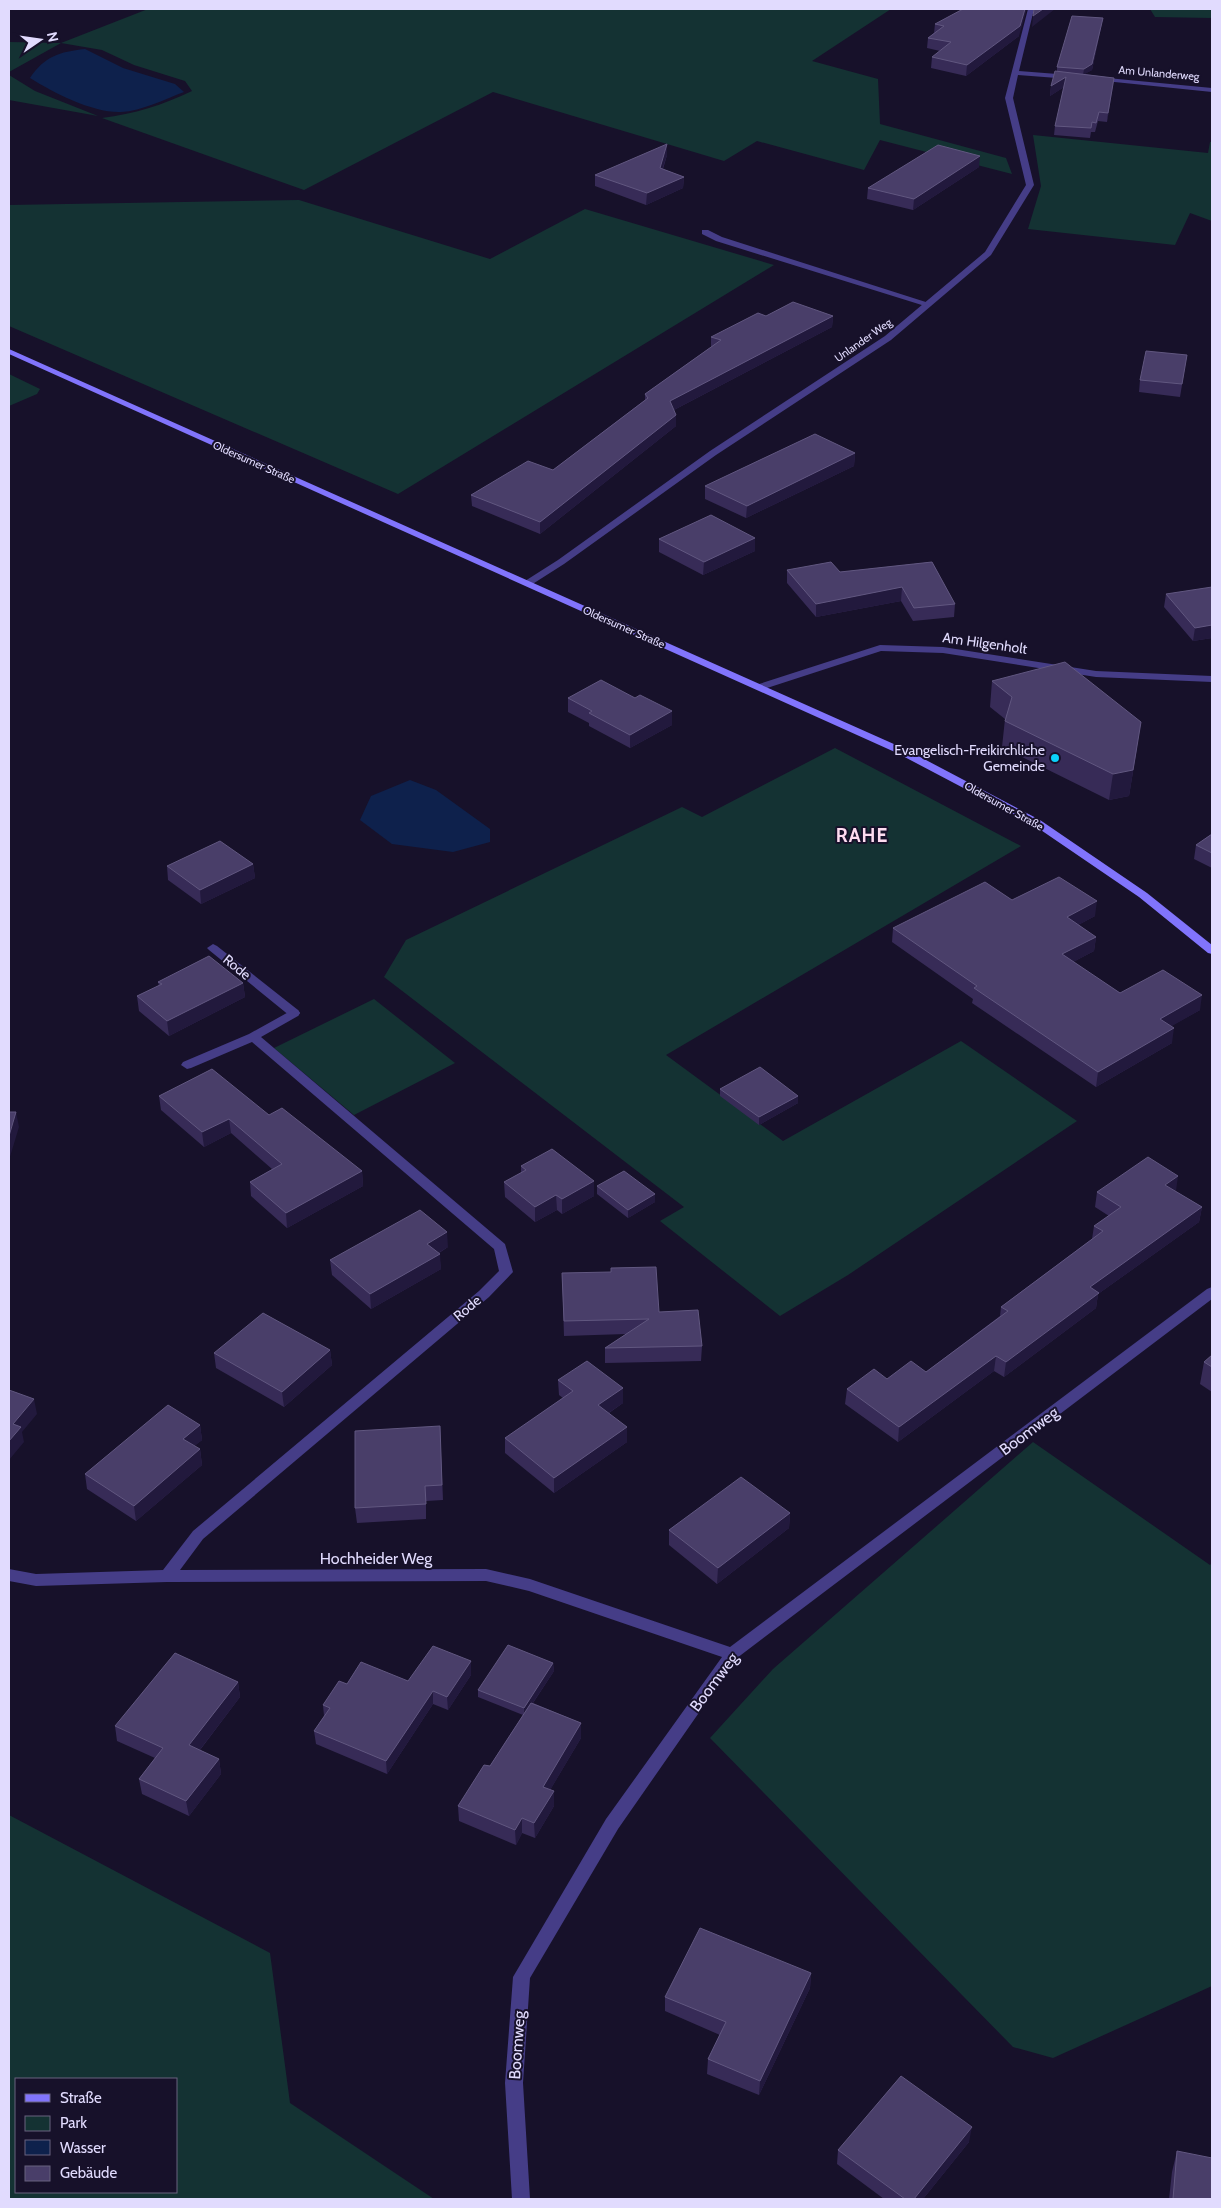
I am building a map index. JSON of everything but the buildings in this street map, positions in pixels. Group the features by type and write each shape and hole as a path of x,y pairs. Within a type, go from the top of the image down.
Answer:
{"main road":[{"name":"Oldersumer Straße","path":"9,351 901,751 1036,822 1143,895 1212,951"}],"street":[{"name":"Unlander Weg","path":"528,583 561,562 713,453 888,338 988,253 1030,185 1009,98 1031,9"},
{"path":"1015,73 1082,78"},
{"name":"Am Unlanderweg","path":"1092,79 1212,90"},
{"path":"705,232 719,239 928,304"},
{"name":"Am Hilgenholt","path":"760,687 880,648 943,650 1096,674 1212,679"},
{"name":"Rode","path":"187,1065 253,1037 294,1013 213,948"},
{"name":"Rode","path":"167,1576 198,1535 484,1294 506,1272 500,1248 253,1037"},
{"name":"Boomweg","path":"521,2199 514,2083 522,1977 612,1824 732,1654 1212,1292"},
{"name":"Hochheider Weg","path":"9,1575 36,1580 167,1576 486,1575 530,1585 732,1654"}],"green space":[{"path":"148,9 891,9 812,61 878,79 880,124 1006,158 1012,174 880,140 864,170 757,141 724,161 493,92 304,190 102,118 148,108 192,91 185,81 134,65 102,50 61,43"},
{"path":"1150,9 1212,9 1212,18 1155,17"},
{"path":"9,42 61,43 9,72"},
{"path":"9,75 35,91 98,116 9,100"},
{"path":"1033,135 1208,153 1210,142 1212,142 1212,221 1190,213 1175,245 1028,229 1041,186"},
{"path":"299,200 490,259 585,209 774,265 398,494 9,326 9,205"},
{"path":"9,374 40,389 37,394 9,406"},
{"path":"835,748 1021,846 666,1055 783,1141 961,1041 1077,1121 848,1275 780,1316 660,1221 684,1207 384,977 406,940 682,807 702,817"},
{"path":"374,999 455,1063 354,1115 274,1048"},
{"path":"1033,1442 1210,1565 1212,1563 1212,1986 1053,2058 1013,2047 710,1738 773,1669"},
{"path":"9,1815 270,1953 290,2103 434,2199 9,2199"}],"water":[{"path":"85,49 123,68 175,84 184,92 137,109 121,112 110,111 86,106 50,90 30,78 41,65 53,56"},
{"path":"410,780 436,790 490,829 490,842 453,852 392,844 360,820 371,796"}],"place":[{"name":"Evangelisch-Freikirchliche Gemeinde","path":"1055,758"}],"district":[{"name":"RAHE","path":"862,835"}]}
